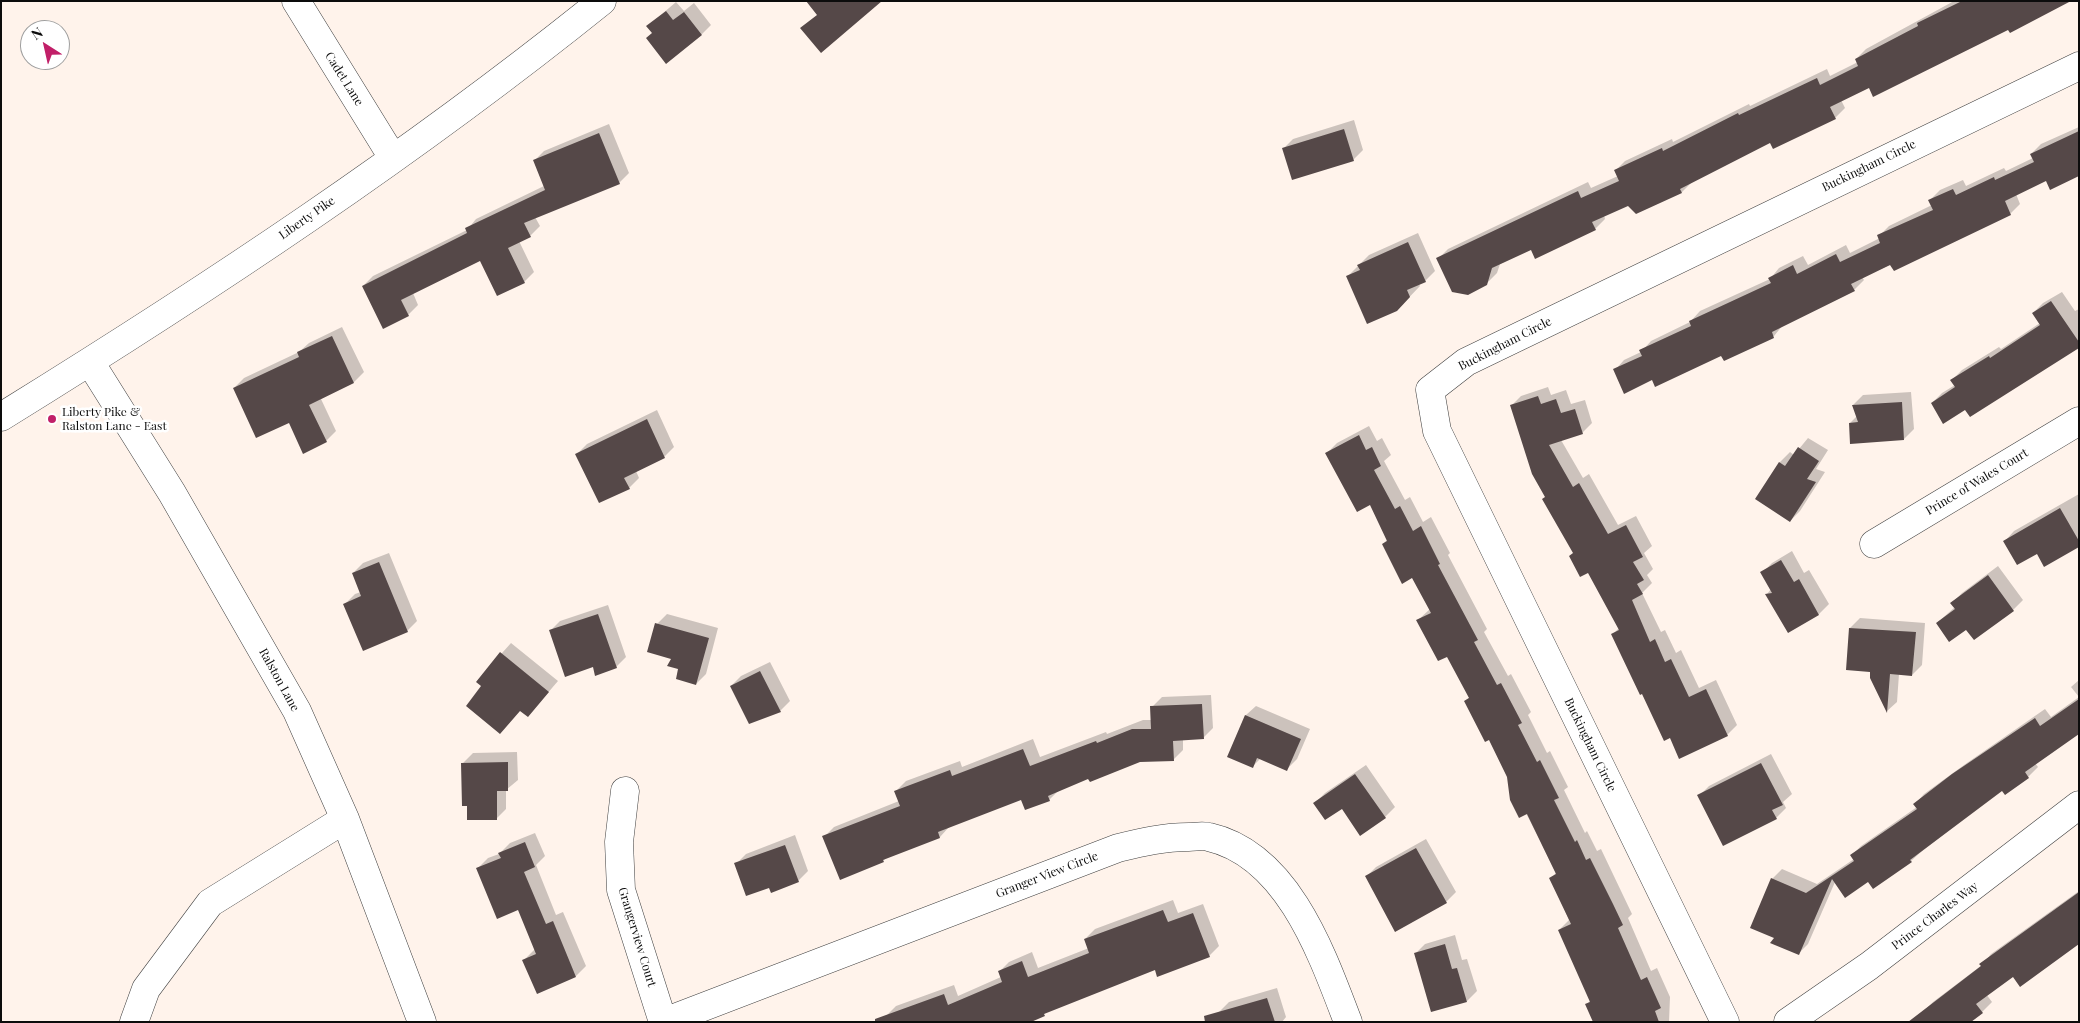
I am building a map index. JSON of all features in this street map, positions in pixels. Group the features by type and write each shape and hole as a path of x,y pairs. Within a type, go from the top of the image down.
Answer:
{"street":[{"name":"Cadet Lane","path":"296,1 393,158"},
{"name":"Liberty Pike","path":"1,417 243,263 393,158 602,1"},
{"name":"Buckingham Circle","path":"1725,1022 1437,430 1430,390 1466,362 2079,66"},
{"name":"Ralston Lane","path":"90,362 176,500 292,703 345,819 422,1022"},
{"name":"Prince of Wales Court","path":"1874,544 2079,421"},
{"name":"Grangerview Court","path":"625,791 619,842 621,890 664,1022"},
{"name":"Prince Charles Way","path":"1788,1022 1869,966 2079,805"},
{"path":"134,1022 146,989 210,903 345,819"},
{"name":"Granger View Circle","path":"664,1022 1118,848 1165,836 1208,836 1247,852 1281,884 1320,949 1348,1022"}],"building":[{"path":"806,1 882,1 821,53 800,28 817,15"},
{"path":"1962,1 2071,1 2010,33 2008,30 1873,97 1869,88 1830,107 1836,119 1773,149 1770,143 1680,189 1682,193 1636,214 1628,206 1592,222 1596,230 1535,259 1531,250 1492,268 1487,285 1468,295 1452,292 1436,258 1578,191 1581,198 1619,181 1614,170 1662,148 1663,151 1738,113 1739,115 1817,78 1820,85 1858,66 1855,59 1918,26 1917,23"},
{"path":"666,11 673,20 684,12 702,35 666,64 646,38 652,33 646,26"},
{"path":"1344,129 1354,161 1292,180 1282,148"},
{"path":"2079,131 2079,176 2050,190 2046,181 2005,201 2011,215 1894,271 1890,265 1851,284 1855,291 1772,332 1774,338 1724,361 1721,356 1655,387 1652,380 1624,394 1613,369 1642,356 1639,350 1691,326 1689,321 1771,283 1768,278 1793,265 1797,274 1836,254 1840,262 1880,243 1877,235 1933,210 1928,200 1953,189 1956,195 1994,177 1995,180 2034,162 2030,154"},
{"path":"599,133 620,184 524,223 531,237 508,248 525,283 497,296 480,261 401,300 409,316 383,329 362,286 467,233 465,228 545,190 533,160"},
{"path":"1408,242 1426,282 1407,290 1410,297 1397,311 1367,324 1346,276 1360,270 1357,265"},
{"path":"2051,301 2079,342 2079,348 1970,417 1965,410 1943,424 1931,403 1955,387 1950,380 1989,356 1990,358 2040,325 2032,313"},
{"path":"332,336 354,383 309,405 327,442 303,454 289,423 256,438 233,388 299,357 297,352"},
{"path":"1538,396 1541,404 1556,399 1561,413 1575,409 1583,434 1549,445 1573,487 1579,483 1608,534 1626,525 1643,557 1633,562 1644,580 1637,584 1643,594 1632,600 1650,642 1655,639 1665,662 1671,659 1689,697 1706,689 1728,736 1679,759 1670,738 1664,741 1611,634 1619,630 1588,573 1580,577 1569,556 1573,553 1542,499 1545,497 1532,474 1510,405"},
{"path":"1902,402 1904,440 1850,444 1849,423 1858,422 1852,405"},
{"path":"647,419 665,458 624,478 630,489 599,503 575,454"},
{"path":"1359,435 1366,450 1372,447 1381,466 1374,470 1395,509 1400,506 1413,531 1421,526 1440,564 1438,565 1478,640 1474,642 1497,685 1501,683 1522,723 1518,725 1537,762 1540,760 1559,798 1554,800 1575,842 1577,840 1586,860 1590,858 1623,925 1618,928 1641,980 1647,977 1661,1008 1655,1011 1659,1022 1593,1022 1585,1004 1590,1002 1558,930 1571,924 1549,878 1556,874 1527,814 1519,818 1510,800 1507,777 1489,740 1485,742 1464,701 1469,698 1447,657 1438,661 1416,620 1431,613 1412,578 1402,584 1382,544 1387,541 1370,505 1357,512 1325,453"},
{"path":"1798,447 1819,461 1807,479 1816,482 1790,522 1755,499 1779,462 1785,466"},
{"path":"2060,508 2079,541 2079,547 2044,567 2037,554 2017,565 2003,541"},
{"path":"1781,560 1794,582 1799,579 1819,615 1788,633 1765,594 1772,593 1760,572"},
{"path":"379,562 408,632 363,651 343,604 361,596 352,573"},
{"path":"1988,575 2014,611 1974,640 1966,630 1949,642 1936,623 1955,609 1950,603"},
{"path":"598,614 617,668 595,676 593,667 565,677 549,630"},
{"path":"655,623 709,638 696,685 676,679 678,669 667,666 671,659 647,652"},
{"path":"1849,628 1916,632 1912,676 1890,674 1887,713 1870,678 1870,672 1846,670"},
{"path":"500,652 549,692 528,717 520,711 500,734 466,706 481,686 476,682"},
{"path":"760,671 781,712 749,724 730,686"},
{"path":"2079,699 2079,734 2025,772 2029,778 2005,795 2002,791 1910,860 1912,862 1873,889 1868,882 1845,898 1832,879 1799,955 1770,943 1774,938 1750,928 1771,878 1806,893 1854,861 1850,855 1917,809 1913,804 1952,774 2035,718 2040,726"},
{"path":"1202,704 1204,739 1173,741 1174,761 1140,762 1090,782 1088,779 1048,796 1050,801 1025,810 1021,800 938,832 940,838 883,860 884,862 840,880 822,836 900,806 894,791 950,770 952,776 1023,749 1030,766 1132,729 1151,729 1150,706"},
{"path":"1245,715 1301,739 1287,771 1257,758 1253,768 1227,757"},
{"path":"508,762 508,791 497,791 497,820 467,820 467,806 462,806 461,763"},
{"path":"1761,763 1783,805 1772,810 1777,819 1723,846 1697,795"},
{"path":"1355,774 1386,818 1360,836 1342,809 1325,820 1313,803"},
{"path":"525,842 535,867 524,872 546,924 553,921 576,977 537,994 522,960 536,954 518,910 497,919 476,868 501,858 498,853"},
{"path":"785,845 799,882 771,893 769,888 746,896 734,863"},
{"path":"1416,848 1447,903 1395,932 1365,876"},
{"path":"2079,892 2079,944 2020,987 2013,977 1976,1004 1983,1013 1971,1022 1908,1022 1981,966 1979,964"},
{"path":"1163,910 1168,922 1193,913 1210,957 1157,977 1155,970 1044,1014 1045,1016 1031,1022 875,1022 875,1019 944,994 948,1005 1002,982 998,971 1022,961 1028,977 1089,953 1084,939"},
{"path":"1445,944 1452,969 1457,968 1467,1002 1431,1012 1414,953"},
{"path":"1267,998 1275,1022 1205,1022 1204,1016"}],"place":[{"name":"Liberty Pike & Ralston Lane - East","path":"52,419"}]}
